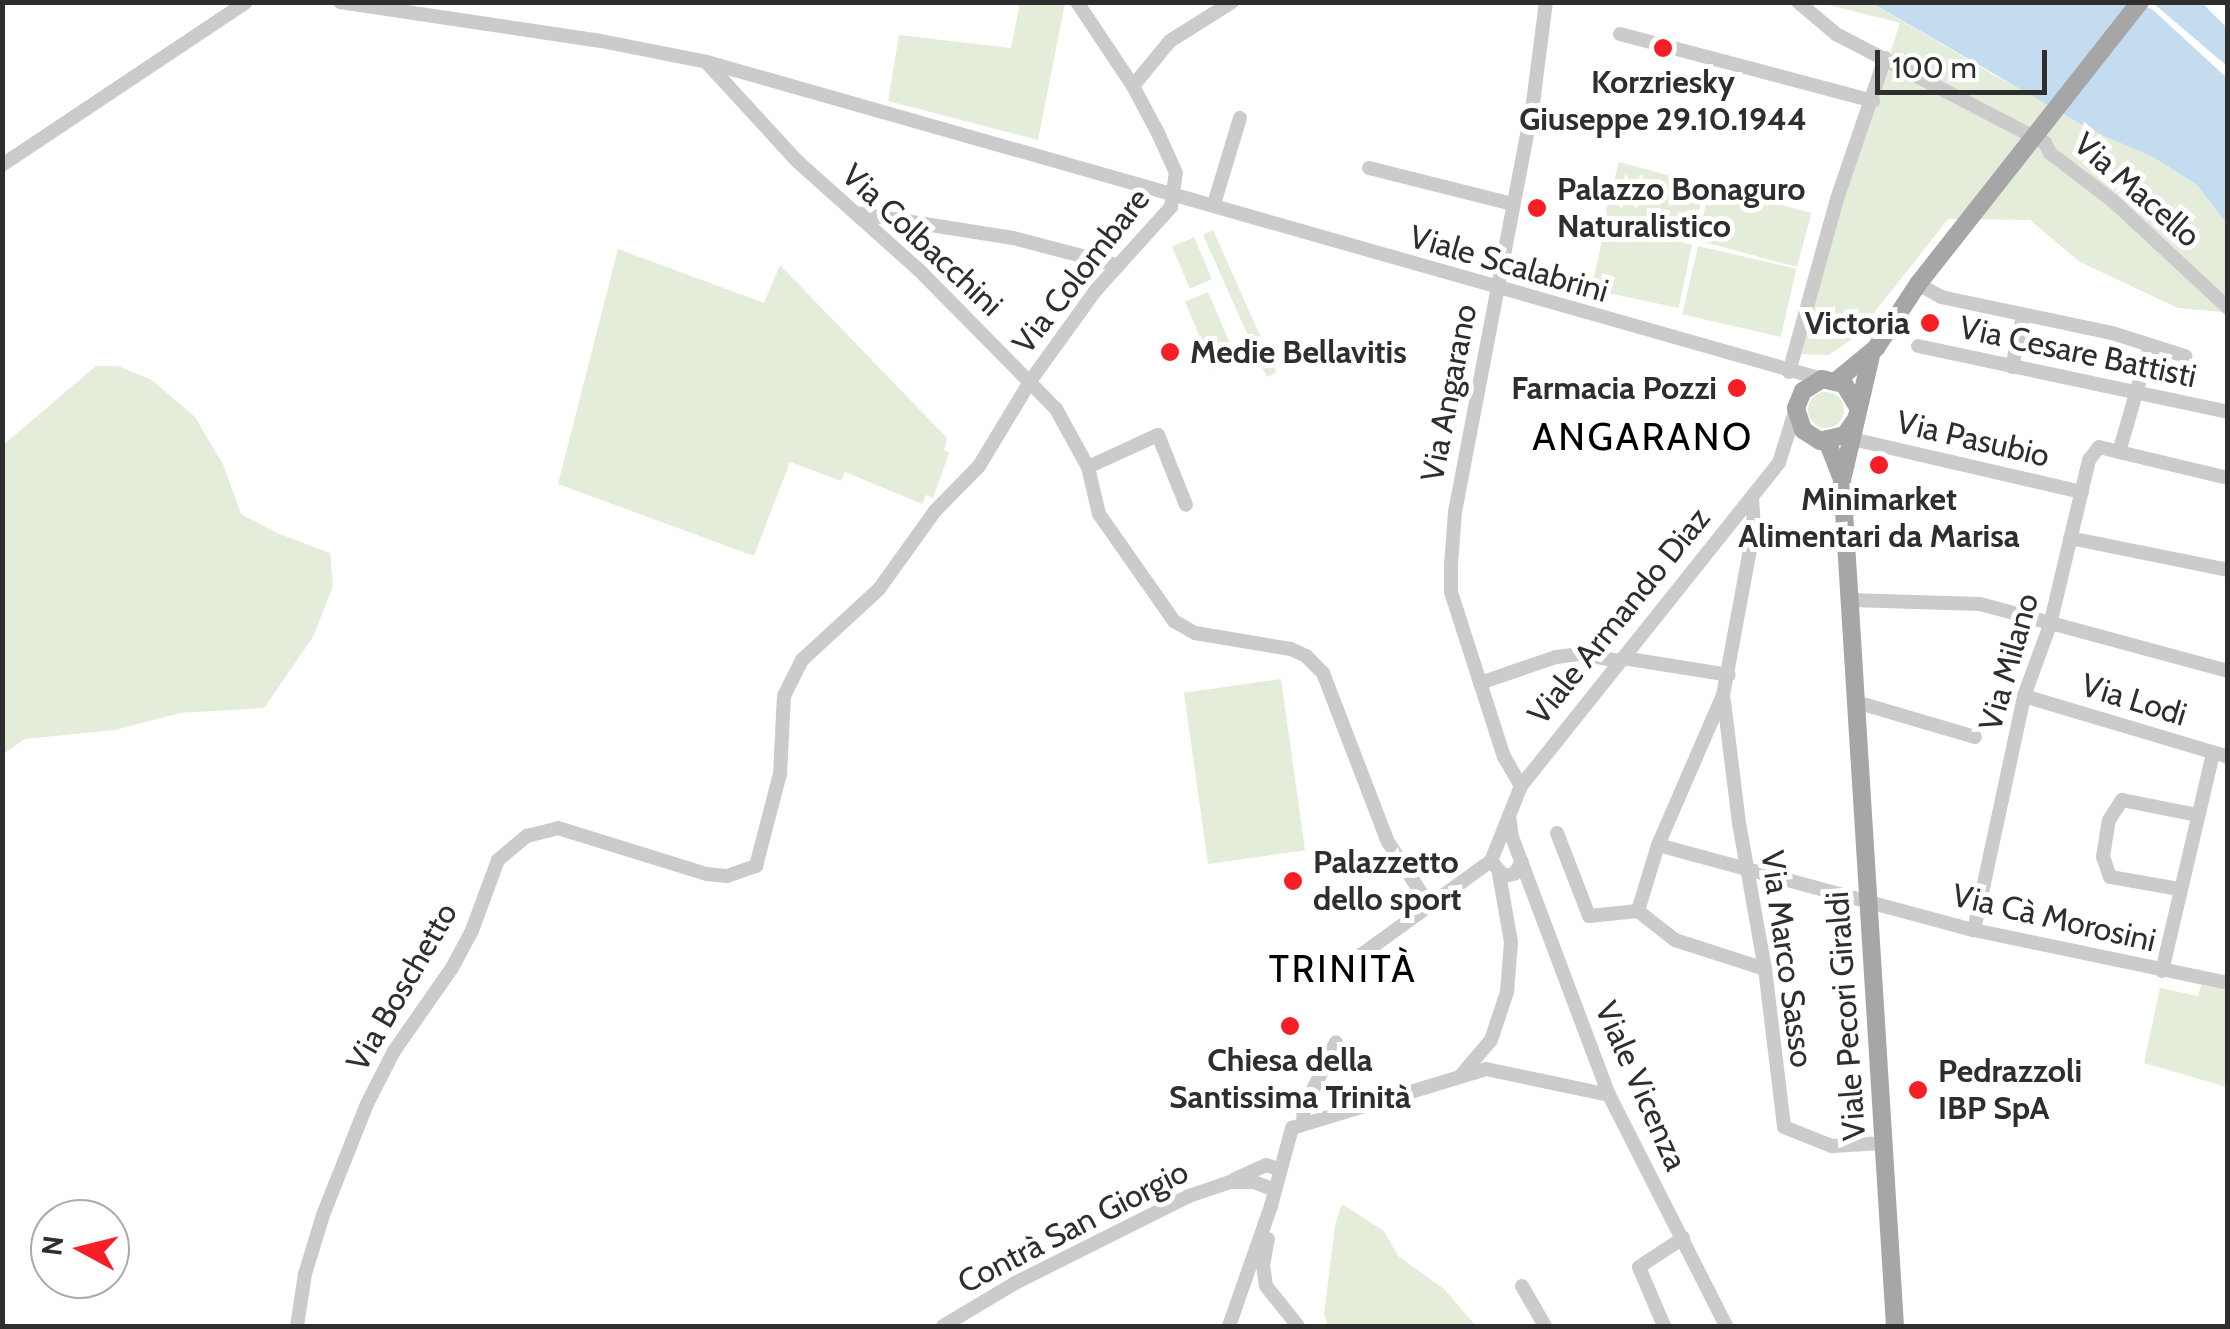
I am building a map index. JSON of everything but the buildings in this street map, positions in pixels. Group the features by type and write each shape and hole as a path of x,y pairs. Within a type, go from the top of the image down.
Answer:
{"main road":[{"path":"1820,440 1799,424 1799,399 1872,350 1918,284 2140,2"},
{"path":"1857,413 1872,350"},
{"path":"1829,380 1850,390 1857,413"},
{"name":"Viale Pecori Giraldi","path":"1857,413 1842,479 1895,1326"},
{"name":"Viale Armando Diaz","path":"1820,440 1845,435 1857,413"},
{"name":"Viale Pecori Giraldi","path":"1820,440 1842,479"}],"street":[{"name":"Viale Scalabrini","path":"340,2 600,41 707,62 1214,204 1497,290 1829,380"},
{"name":"Via Colombare","path":"1031,380 1117,264 1171,207 1175,195 1176,173 1133,86 1077,2"},
{"path":"1133,86 1170,41 1232,2"},
{"name":"Via Angarano","path":"1521,786 1504,757 1480,682 1452,592 1451,565 1455,512 1546,2"},
{"name":"Via Macello","path":"1798,2 1836,34 2045,144 2050,153 2114,201 2228,308"},
{"path":"2,165 239,3"},
{"path":"208,24 210,6"},
{"path":"1620,34 1873,101"},
{"path":"1799,399 1789,372 1837,199 1885,58"},
{"name":"Via Colbacchini","path":"707,62 797,162 1031,380 1056,409 1088,467 1099,514 1174,621 1195,633 1291,650 1306,656 1322,673 1388,842 1429,905"},
{"path":"1214,204 1240,118"},
{"path":"1370,168 1512,204"},
{"path":"855,213 1013,238 1117,264"},
{"path":"1918,284 1941,297 2185,356"},
{"path":"2012,366 2023,316"},
{"path":"2150,345 2121,445 2228,478"},
{"name":"Via Cesare Battisti","path":"1918,346 2228,412"},
{"name":"Via Boschetto","path":"297,1326 306,1274 323,1215 367,1104 394,1051 452,968 498,860 528,836 558,828 706,874 727,876 756,866 780,774 784,696 791,678 802,660 879,590 935,511 979,466 1031,380"},
{"name":"Viale Armando Diaz","path":"1495,865 1509,810 1521,786 1778,463 1799,399"},
{"path":"1088,467 1158,434 1186,506"},
{"name":"Via Pasubio","path":"1852,439 2082,492"},
{"name":"Viale Armando Diaz","path":"1778,463 1820,440"},
{"name":"Via Milano","path":"1974,930 2024,696 2050,624 2089,460 2099,448 2121,445"},
{"path":"1638,911 1658,845 1724,695 1754,528 1752,498"},
{"path":"2070,538 2228,570"},
{"path":"1850,600 1980,604 2228,671"},
{"path":"1480,682 1556,656 1580,654 1729,674"},
{"name":"Via Marco Sasso","path":"1724,695 1784,1127 1832,1146 1884,1143"},
{"name":"Via Lodi","path":"2024,696 2220,755"},
{"path":"1856,702 1974,737"},
{"path":"2162,971 2197,815 2220,755"},
{"path":"2179,890 2110,878 2103,857 2109,820 2122,800 2197,815"},
{"path":"1495,865 1514,874 1520,855 1509,810"},
{"path":"1557,833 1588,916 1638,911 1675,940 1765,969"},
{"path":"1361,955 1429,905 1495,865 1507,845 1520,855"},
{"name":"Via Cà Morosini","path":"1658,845 1974,930 2228,983"},
{"name":"Viale Vicenza","path":"1520,855 1609,1094 1726,1326"},
{"path":"1495,865 1511,952 1506,992 1490,1040 1488,1058 1498,1069"},
{"path":"1462,1074 1490,1040"},
{"path":"1304,1122 1304,1108 1336,1042"},
{"path":"1229,1326 1263,1231 1287,1137 1304,1122 1462,1074 1498,1069 1609,1094"},
{"name":"Contrà San Giorgio","path":"944,1326 999,1292 1169,1204 1266,1165 1279,1169"},
{"name":"Contrà San Giorgio","path":"1230,1182 1254,1182 1274,1190"},
{"path":"1263,1231 1268,1235 1263,1265 1266,1286 1298,1326"},
{"path":"1664,1326 1639,1267 1683,1238"},
{"path":"1522,1286 1545,1326"}],"green space":[{"path":"1020,3 1065,3 1038,140 888,101 899,35 1011,48"},
{"path":"1821,3 1872,3 1992,74 2153,157 2197,185 2227,224 2227,317 2222,312 2178,308 2080,262 2030,220 1948,219 1855,337 1829,355 1801,354 1835,221 1900,23"},
{"path":"1619,162 1706,185 1691,242 1604,219"},
{"path":"1711,186 1811,213 1797,267 1697,240"},
{"path":"1605,226 1692,245 1679,308 1591,290"},
{"path":"1213,230 1276,373 1266,377 1203,234"},
{"path":"1194,237 1212,279 1190,289 1172,246"},
{"path":"1698,246 1796,269 1781,337 1682,314"},
{"path":"618,249 764,303 780,265 947,438 944,450 949,453 933,498 926,495 922,504 845,472 841,481 790,462 754,556 558,484"},
{"path":"1208,292 1237,359 1214,369 1185,302"},
{"path":"96,366 118,366 152,380 195,417 223,464 241,514 330,553 333,586 313,637 264,708 180,713 115,730 25,739 3,754 3,445"},
{"path":"1826,392 1839,397 1844,410 1839,423 1826,428 1813,423 1808,410 1813,397"},
{"path":"1281,679 1305,850 1208,864 1184,693"},
{"path":"2201,985 2227,990 2227,1087 2144,1063 2160,988 2198,996"},
{"path":"1342,1204 1384,1231 1398,1256 1444,1289 1476,1326 1328,1326 1324,1314 1335,1225"}],"water":[{"path":"2137,2 2153,10 2227,78 2227,224 2197,185 2153,157 2091,130 1872,3"},
{"path":"2153,3 2202,3 2227,28 2227,66"}],"place":[{"name":"Korzriesky Giuseppe 29.10.1944","path":"1663,48"},
{"name":"Palazzo Bonaguro Naturalistico","path":"1537,208"},
{"name":"Victoria","path":"1930,323"},
{"name":"Medie Bellavitis","path":"1170,352"},
{"name":"Farmacia Pozzi","path":"1737,388"},
{"name":"Minimarket Alimentari da Marisa","path":"1879,465"},
{"name":"Palazzetto dello sport","path":"1293,881"},
{"name":"Chiesa della Santissima Trinità","path":"1290,1026"},
{"name":"Pedrazzoli IBP SpA","path":"1918,1090"}],"district":[{"name":"ANGARANO","path":"1643,437"},
{"name":"TRINITÀ","path":"1343,969"}]}
